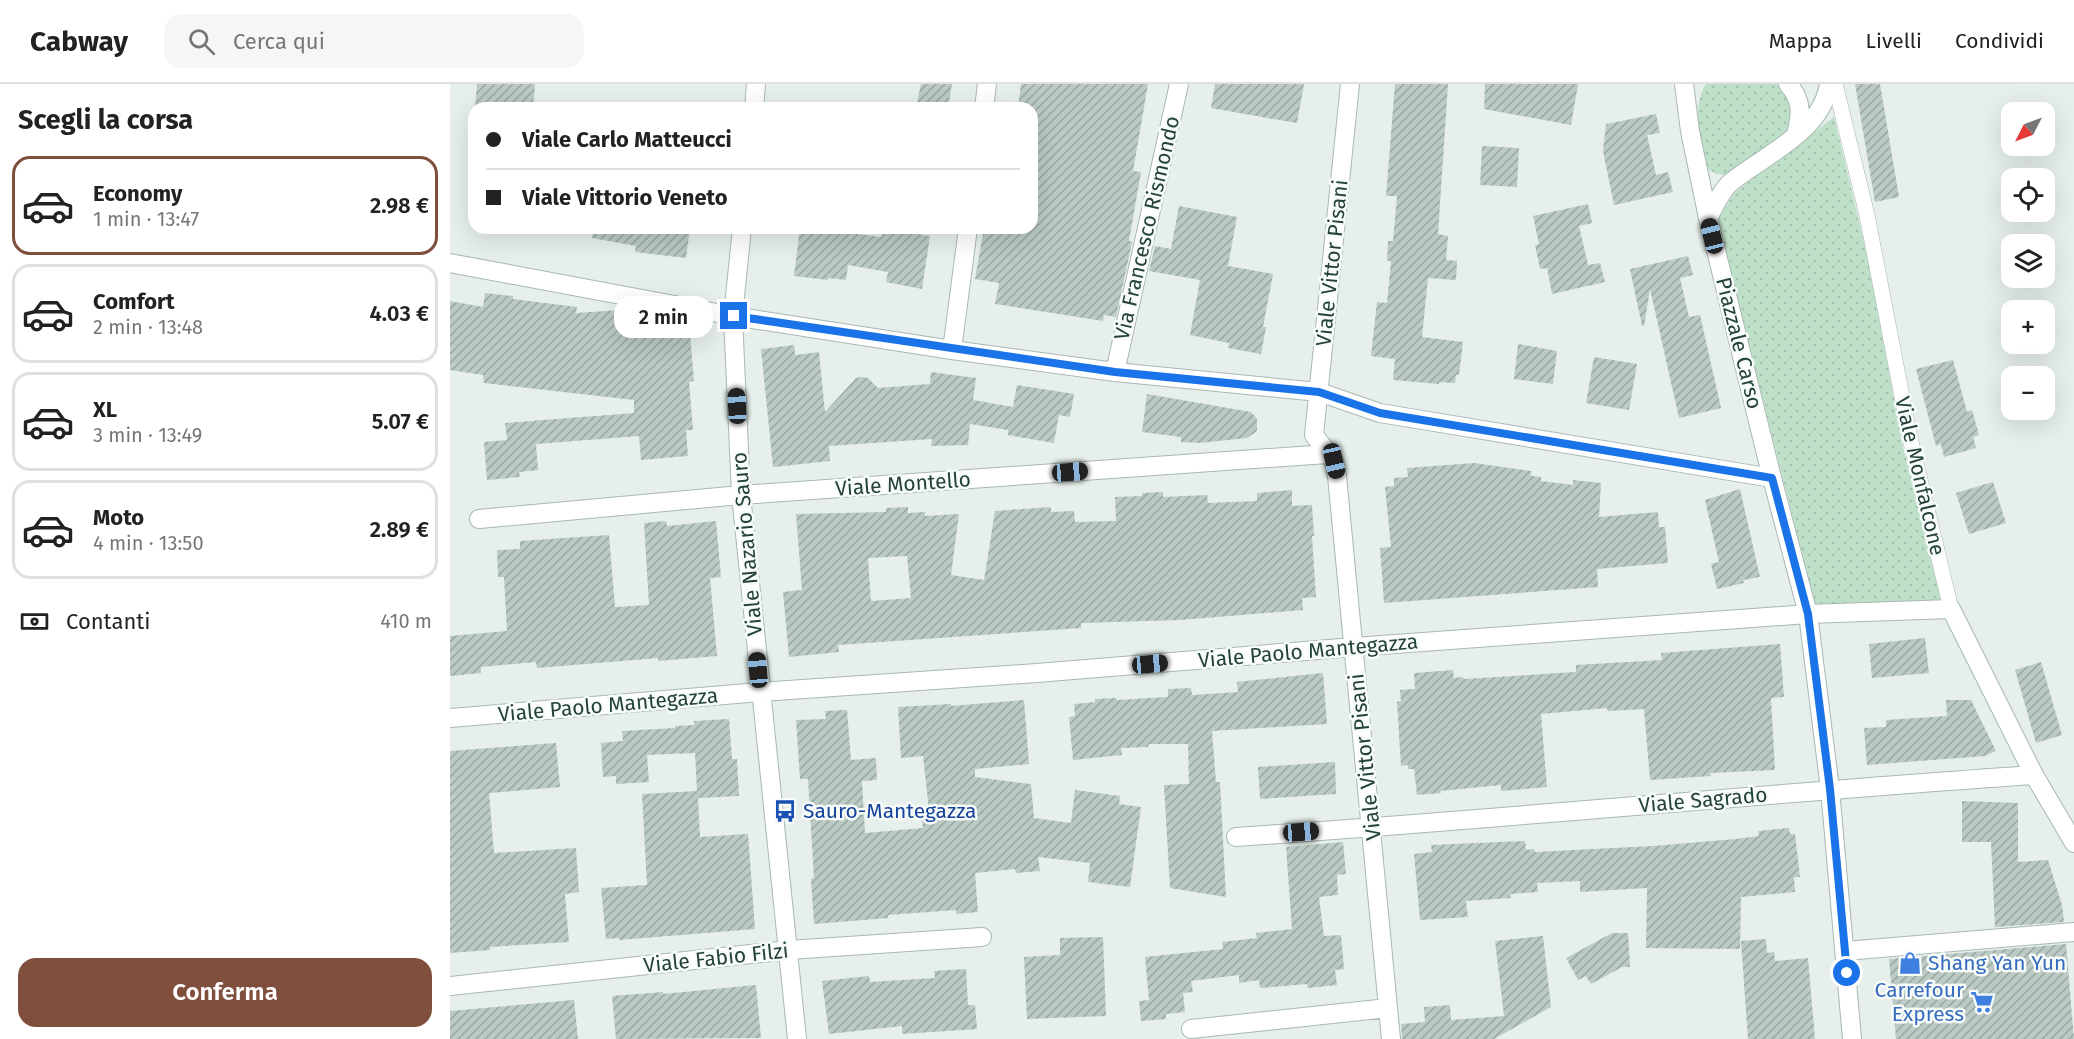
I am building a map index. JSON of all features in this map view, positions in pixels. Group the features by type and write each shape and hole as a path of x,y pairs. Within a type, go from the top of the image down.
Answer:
{"street":[{"path":"754,102 756,84"},
{"path":"985,102 987,84"},
{"name":"Via Francesco Rismondo","path":"1115,372 1179,84"},
{"name":"Viale Vittor Pisani","path":"1350,84 1314,435 1334,461 1337,476 1391,1039"},
{"name":"Piazzale Carso","path":"1684,84 1688,117 1708,218 1808,614 1830,789 1852,1039"},
{"name":"Piazzale Carso","path":"1688,117 1697,84"},
{"path":"1788,84 1797,94 1801,115 1796,135"},
{"path":"1708,218 1728,185 1796,135 1816,116 1828,95 1829,84"},
{"name":"Viale Monfalcone","path":"1835,84 1867,215 1910,438 1951,609 2034,775 2074,843"},
{"path":"1699,172 1713,182 1728,185"},
{"name":"Viale Nazario Sauro","path":"741,234 734,316 741,495 797,1039"},
{"path":"952,350 967,234"},
{"path":"450,263 734,316 952,350 1115,372 1319,392 1380,413 1772,478"},
{"name":"Viale Montello","path":"479,519 741,495 1327,454"},
{"name":"Viale Paolo Mantegazza","path":"450,718 760,692 1037,674 1354,647 1808,614 1951,609"},
{"name":"Viale Sagrado","path":"1236,837 1372,828 1830,789 2034,775"},
{"path":"1845,951 2074,932"},
{"name":"Viale Fabio Filzi","path":"450,986 789,950 982,937"},
{"path":"1191,1029 1388,1008"}],"green space":[{"path":"1706,84 1779,84 1791,99 1793,117 1788,131 1728,175 1716,174 1708,169 1698,126 1701,94"},
{"path":"1834,117 1870,267 1902,443 1942,600 1815,604 1717,221 1735,192"}],"building":[{"path":"477,84 535,84 534,102 476,102"},
{"path":"921,84 952,84 949,102 917,102"},
{"path":"1021,84 1148,84 1133,171 1141,172 1129,241 1132,242 1116,317 1104,315 1103,321 995,304 999,283 975,279 983,234 1038,234 1038,102 1019,102"},
{"path":"1215,84 1304,84 1297,123 1211,108"},
{"path":"1395,84 1448,84 1438,234 1448,236 1446,260 1457,261 1456,280 1428,278 1422,337 1463,342 1459,375 1456,375 1455,383 1393,380 1395,359 1371,356 1377,302 1387,303 1391,261 1387,261 1388,241 1393,241 1397,196 1386,196"},
{"path":"1485,84 1578,84 1571,125 1484,109"},
{"path":"1855,84 1880,84 1899,197 1875,202"},
{"path":"1656,114 1660,133 1647,135 1656,175 1668,172 1673,192 1614,205 1603,151 1606,124"},
{"path":"1482,146 1519,148 1517,187 1480,185"},
{"path":"1588,204 1592,223 1579,226 1588,265 1600,263 1605,282 1552,294 1547,268 1540,269 1535,245 1539,244 1533,216"},
{"path":"1179,206 1237,217 1228,266 1273,274 1263,327 1266,327 1261,354 1228,348 1229,343 1190,335 1200,280 1149,271 1155,246 1171,249"},
{"path":"592,234 689,234 686,258 635,252 636,246 592,238"},
{"path":"799,234 857,234 881,237 882,234 918,234 930,236 922,289 886,282 888,272 848,265 846,280 794,276"},
{"path":"1688,256 1693,275 1680,278 1689,317 1700,315 1721,408 1679,418 1650,289 1644,326 1642,326 1630,269"},
{"path":"485,293 577,307 576,313 620,310 622,336 662,332 662,336 690,334 694,381 689,382 693,430 686,430 688,456 641,460 639,436 536,444 538,470 519,472 520,477 487,480 484,442 507,440 505,423 634,413 634,400 484,383 483,375 450,370 450,301 483,307"},
{"path":"1518,344 1557,351 1553,384 1514,379"},
{"path":"794,345 795,355 819,352 825,412 856,378 868,378 878,388 930,384 931,372 976,378 973,400 1013,407 1017,385 1074,394 1070,417 1059,415 1054,443 1008,435 1008,430 970,424 968,445 931,446 932,439 829,446 830,461 773,467 761,349"},
{"path":"1594,357 1637,364 1629,410 1586,403"},
{"path":"1953,360 1967,412 1972,410 1979,435 1973,437 1976,448 1944,457 1941,444 1936,446 1916,369"},
{"path":"1147,394 1251,412 1257,419 1257,431 1247,438 1200,443 1181,442 1181,437 1142,432"},
{"path":"1474,463 1531,471 1531,476 1541,477 1541,481 1573,485 1573,480 1601,483 1599,517 1658,512 1659,527 1665,527 1668,563 1597,569 1598,587 1384,603 1380,548 1391,547 1385,487 1394,486 1394,478 1408,477 1407,468"},
{"path":"1993,482 2006,523 1969,534 1956,493"},
{"path":"1740,489 1760,577 1717,589 1711,564 1719,562 1705,500"},
{"path":"1292,490 1292,506 1312,505 1316,597 1302,598 1303,610 1180,620 1081,623 1081,628 838,645 839,652 789,657 783,592 802,590 796,514 886,512 886,508 908,507 908,513 925,512 925,516 959,514 951,575 984,580 995,511 1051,507 1051,512 1074,511 1075,522 1116,521 1115,497 1142,496 1142,493 1163,492 1163,497 1207,495 1208,503 1257,501 1257,493","holes":["907,556 911,598 871,601 868,558"]},
{"path":"666,521 667,526 716,521 721,577 710,578 717,656 658,661 658,658 537,668 536,662 481,667 481,673 450,676 450,636 507,631 504,577 498,577 497,550 520,549 520,541 609,535 615,607 649,605 644,523"},
{"path":"1925,638 1929,673 1872,678 1869,644"},
{"path":"1780,644 1784,697 1771,698 1775,770 1710,773 1711,776 1650,780 1644,709 1608,711 1607,708 1541,714 1547,787 1501,791 1501,785 1417,795 1414,769 1408,769 1408,765 1401,766 1397,702 1401,701 1400,690 1415,689 1414,673 1453,670 1454,678 1463,677 1464,679 1576,672 1576,665 1662,660 1661,653"},
{"path":"2041,662 2062,735 2036,743 2015,670"},
{"path":"1323,673 1327,724 1212,731 1216,782 1220,782 1226,897 1170,888 1164,785 1189,784 1188,744 1149,744 1148,747 1121,748 1122,755 1073,760 1069,717 1075,716 1074,704 1095,702 1095,699 1168,697 1168,689 1191,688 1192,695 1238,692 1237,682"},
{"path":"1024,700 1029,764 975,769 975,777 1031,784 1034,818 1071,823 1075,790 1120,796 1119,804 1141,807 1130,887 1088,882 1090,863 1038,857 1040,871 1016,873 1015,869 975,873 978,912 956,914 956,910 814,924 811,879 814,878 808,779 800,779 796,720 826,719 825,711 847,710 851,760 876,758 877,780 862,781 865,833 923,828 921,811 929,810 923,756 901,758 898,707 951,704 951,706"},
{"path":"1946,700 1971,700 1996,751 1985,756 1867,765 1864,728 1886,727 1886,720 1947,716"},
{"path":"729,719 732,759 737,759 739,796 698,798 700,837 748,834 755,929 619,940 619,938 606,939 601,888 647,885 642,794 697,791 695,753 647,755 649,782 616,784 616,776 603,777 601,743 623,741 622,731 675,728 675,726 694,725 694,721"},
{"path":"556,743 560,787 489,793 494,853 576,848 579,892 565,894 569,942 490,947 490,950 450,953 450,751"},
{"path":"1335,762 1336,794 1260,799 1258,767"},
{"path":"1962,801 2018,803 2018,862 2048,860 2062,905 2064,922 1995,927 1991,842 1962,842"},
{"path":"1789,828 1790,834 1795,834 1800,877 1794,877 1795,892 1741,897 1740,949 1646,948 1647,888 1580,892 1580,881 1537,883 1538,892 1510,894 1511,898 1466,901 1468,917 1420,920 1414,854 1432,852 1431,845 1525,841 1526,850 1534,849 1535,852 1736,839 1759,836 1758,831"},
{"path":"1343,842 1346,874 1337,875 1338,895 1319,897 1324,936 1341,935 1344,969 1335,970 1337,985 1308,988 1307,984 1260,988 1259,980 1239,983 1239,975 1191,981 1193,992 1183,993 1185,1012 1166,1014 1166,1019 1141,1021 1139,1001 1149,1000 1145,957 1223,949 1222,942 1257,938 1256,933 1292,929 1286,847"},
{"path":"1612,933 1628,933 1630,967 1622,967 1591,984 1586,976 1578,980 1566,958"},
{"path":"1543,936 1551,1007 1494,1039 1402,1039 1401,1024 1425,1022 1424,1007 1450,1005 1451,1020 1504,1016 1495,941"},
{"path":"1103,937 1106,1016 1027,1019 1024,957 1060,955 1060,938"},
{"path":"1766,939 1767,953 1774,952 1775,961 1808,958 1815,1039 1748,1039 1741,941"},
{"path":"2066,944 2074,1039 1896,1039 1889,959"},
{"path":"966,969 968,1005 975,1005 977,1029 902,1034 902,1026 829,1034 822,981 869,976 870,982 935,978 934,971"},
{"path":"756,985 761,1038 616,1039 612,996 663,992 663,994"},
{"path":"574,1000 578,1039 450,1039 450,1011"}],"place":[{"name":"Sauro-Mantegazza","path":"785,811"},
{"name":"Shang Yan Yun","path":"1910,963"},
{"name":"Carrefour Express","path":"1982,1002"}],"route":[{"path":"734,316 952,350 1115,372 1319,392 1380,413 1772,478 1808,614 1830,789 1847,973"}]}
